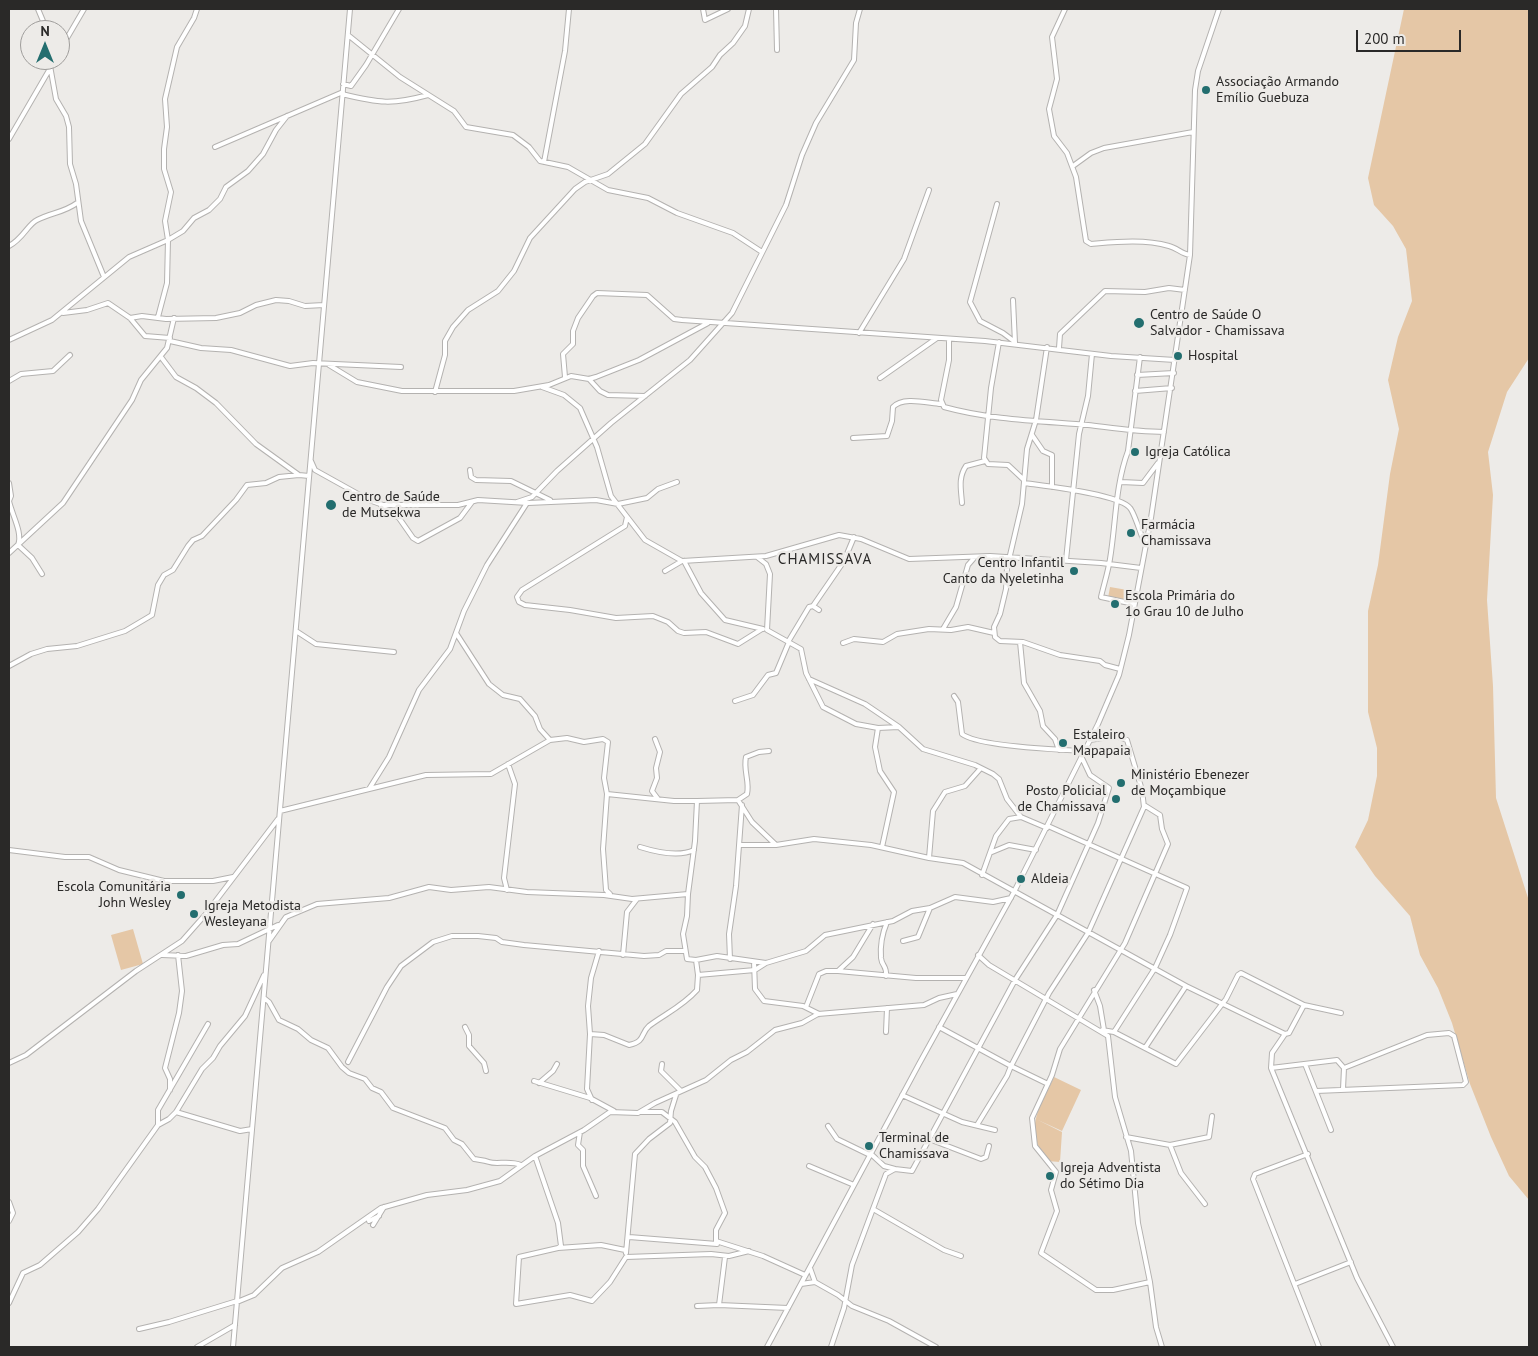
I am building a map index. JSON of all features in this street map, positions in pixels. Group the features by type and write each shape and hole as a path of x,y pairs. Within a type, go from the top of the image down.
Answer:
{"street":[{"path":"70,33 84,9"},
{"path":"158,317 167,283 168,240 165,216 171,192 164,169 167,127 165,99 177,47 194,18 197,9"},
{"path":"233,1347 350,9"},
{"path":"343,84 350,86 372,55 399,9"},
{"path":"544,162 565,51 569,9"},
{"path":"703,9 705,20 728,9"},
{"path":"435,392 444,356 445,341 453,327 468,310 498,291 514,271 530,238 575,189 608,174 645,144 681,94 712,67 720,55 733,44 745,26 749,9"},
{"path":"776,9 777,50"},
{"path":"517,502 535,494 557,471 690,360 732,313 786,205 812,131 854,60 856,23 860,9"},
{"path":"1065,9 1052,38 1057,79 1049,109 1054,136 1073,166 1088,243 1126,242 1159,244 1173,247 1181,254 1190,255"},
{"path":"767,1347 1048,827 1082,758 1120,669 1134,604 1172,388 1190,255 1193,132 1198,70 1219,9"},
{"path":"348,35 372,55 454,111 466,127 513,135 529,147 538,160 558,164 608,190 647,197 677,213 709,223 739,237 762,252"},
{"path":"49,71 56,98 68,120 70,164 76,184 77,203 90,247 104,277"},
{"path":"9,139 49,71"},
{"path":"215,147 343,93 387,103 404,102 428,95"},
{"path":"9,340 41,326 61,314 82,294 100,283 104,277 134,254 168,240 183,231 194,218 209,210 220,200 226,187 250,169 263,154 286,116"},
{"path":"1073,166 1091,153 1104,148 1193,132"},
{"path":"859,333 904,259 929,190"},
{"path":"9,246 21,238 36,220 65,210 77,203"},
{"path":"997,204 970,302 980,321 1016,343"},
{"path":"1059,348 1060,334 1105,291 1145,292 1169,288 1185,290"},
{"path":"565,377 563,354 573,344 578,318 597,293 647,296 674,319 1016,343 1092,354 1175,360"},
{"path":"130,318 142,316 216,318 235,314 256,305 276,300 289,301 305,306 324,305"},
{"path":"1013,300 1016,343"},
{"path":"61,314 87,310 105,303 120,310 130,318 145,336 201,348 231,350 290,366 313,363 401,368"},
{"path":"9,554 63,503 132,400 141,380 161,357 170,340 174,318"},
{"path":"329,365 357,382 402,391 514,391 542,387 565,377 589,378 639,360 712,322"},
{"path":"880,378 937,338"},
{"path":"941,404 949,360 949,339"},
{"path":"985,461 999,342"},
{"path":"1047,347 1036,420 1027,449 1024,482 1002,607 994,627 994,633 1000,641 1020,642 1060,655 1100,661 1105,665 1120,669"},
{"path":"1066,560 1072,490 1081,425 1088,396 1092,354"},
{"path":"9,381 20,374 53,371 70,355"},
{"path":"161,357 176,377 196,388 216,403 256,444 299,475"},
{"path":"313,363 320,357"},
{"path":"1134,604 1101,598 1109,564 1117,500 1130,432 1140,357"},
{"path":"1137,375 1174,373"},
{"path":"589,378 604,393 646,396"},
{"path":"542,387 564,395 580,408 593,440 598,447 609,492 645,540 683,561 701,593 725,620 764,630 801,649 809,679 823,707 850,722 878,728 899,727"},
{"path":"1135,391 1172,388"},
{"path":"853,438 887,436 892,421 893,407 896,404 921,400 989,416 1130,432 1164,432"},
{"path":"1032,435 1043,451 1052,456 1052,487"},
{"path":"310,460 316,470 380,505 399,518 413,538 418,541 460,518 472,502"},
{"path":"962,503 960,481 966,466 985,461 988,464 1008,465 1024,482 1117,500 1127,505 1132,510 1145,544"},
{"path":"1121,482 1143,482 1159,462"},
{"path":"9,666 27,656 47,649 77,646 126,631 148,618 152,615 158,585 164,575 173,570 193,540 202,536 236,500 247,485 265,483 279,477 309,474 316,470"},
{"path":"470,470 472,477 476,480 511,481 552,501"},
{"path":"380,505 458,505 472,502 527,503 596,500 618,504 647,498 658,489 677,482"},
{"path":"9,483 11,496 9,501 13,520 20,535 18,545"},
{"path":"369,788 389,757 417,695 445,657 487,565 527,503"},
{"path":"627,518 625,526 522,590 517,597 519,602 525,605 616,618 653,616 668,622 678,631 684,633 706,632 737,644 764,630"},
{"path":"665,571 683,561 778,553 834,536 854,537 879,545 909,559 975,557 1066,560 1140,568"},
{"path":"736,700 753,695 768,675 776,673 788,642 802,616 809,607 813,606 844,561 854,537"},
{"path":"18,545 32,558 42,574"},
{"path":"754,556 766,564 770,574 764,630"},
{"path":"944,629 956,607 968,565 975,557"},
{"path":"813,606 819,610"},
{"path":"843,643 854,639 883,642 897,634 929,629 951,630 968,628 994,633"},
{"path":"296,631 316,644 394,652"},
{"path":"456,633 489,684 504,695 520,699 535,716 540,729 550,740"},
{"path":"1020,642 1024,683 1040,711 1043,726 1055,739 1059,750"},
{"path":"809,679 865,704 899,727 923,750 981,768 997,777 1007,799 1021,816 1089,843 1173,881 1187,890 1155,968 1114,1032"},
{"path":"954,696 958,702 963,735 976,741 1085,751"},
{"path":"878,728 875,747 880,771 894,792 882,847"},
{"path":"977,1126 1007,1076 1047,998 1088,933 1144,805 1126,739 1112,736 1090,740"},
{"path":"280,812 426,775 491,774 550,740 567,738 584,742 603,740 608,742 604,778 608,794 603,849 606,890 611,895"},
{"path":"655,739 660,752 656,768 657,778 652,791 658,799"},
{"path":"608,794 696,801 738,800 747,794 748,789 744,769 746,757 759,752 770,751"},
{"path":"828,1126 837,1138 870,1155 884,1166 912,1171 1015,980 1057,915 1089,843 1110,790 1090,775 1082,758"},
{"path":"507,890 504,878 515,784 508,764"},
{"path":"929,858 933,811 945,792 965,786 981,768"},
{"path":"738,800 752,822 776,846"},
{"path":"696,801 694,850 687,916 683,934 684,951 687,959 696,960 717,956 766,963"},
{"path":"730,959 729,934 736,886 742,805"},
{"path":"1144,805 1160,815 1162,829 1169,842 1121,950 1094,990 1056,1056 1048,1084 1032,1120 1035,1146 1056,1172 1051,1190 1057,1211 1041,1253 1096,1290 1113,1290 1150,1282"},
{"path":"982,875 992,852 996,836 1006,821 1021,816"},
{"path":"9,1063 26,1055 136,971 182,941 279,819"},
{"path":"739,845 776,846 814,838 882,847 929,858 963,863 1186,986 1285,1034"},
{"path":"992,852 1009,845 1036,850"},
{"path":"640,847 654,851 678,853 694,850"},
{"path":"9,850 46,856 89,857 119,870 164,881 213,881 232,877"},
{"path":"269,939 286,917 317,904 389,898 425,887 451,890 489,887 562,895 611,895 637,899 688,894"},
{"path":"698,974 754,970 766,963 806,951 825,935 887,922 912,911 930,908 955,897 988,902 1011,898"},
{"path":"623,955 627,912 637,899"},
{"path":"903,941 918,937 930,908"},
{"path":"886,976 886,966 881,958 882,937 887,922"},
{"path":"838,971 852,958 873,924"},
{"path":"161,955 186,956 226,944 238,944 278,926"},
{"path":"265,933 269,939"},
{"path":"348,1062 386,988 401,966 433,942 452,936 478,936 524,945 623,955 651,956 666,951 684,951"},
{"path":"592,1100 587,1089 590,1034 589,988 598,951"},
{"path":"170,1090 170,1079 166,1068 179,1014 182,990 178,955"},
{"path":"978,955 989,965 1078,1018 1103,1030 1114,1032 1176,1064 1223,1004 1238,975 1241,973 1304,1005 1341,1013"},
{"path":"590,1034 604,1035 630,1045 638,1042 649,1026 689,1000 697,990 698,974 696,960"},
{"path":"754,962 755,989 764,1001 806,1007 819,1014"},
{"path":"806,1007 819,974 826,971 886,976 965,978"},
{"path":"9,1303 23,1273 40,1265 78,1232 98,1210 158,1125 169,1119 176,1112 202,1069 213,1058 220,1046 245,1016 266,972"},
{"path":"1145,1048 1186,986"},
{"path":"1094,990 1103,1030 1110,1041 1115,1097 1132,1160 1138,1223 1150,1282 1156,1327 1162,1347"},
{"path":"641,1112 655,1103 713,1076 731,1060 747,1052 770,1033 802,1023 819,1014 924,1005 939,998 957,994"},
{"path":"264,998 269,1002 279,1020 298,1029 311,1040 328,1048 342,1067 349,1073 365,1079 372,1088 381,1092 394,1109 445,1128 454,1140 462,1144 474,1159 506,1162 521,1166"},
{"path":"1304,1005 1288,1033 1285,1034 1272,1054 1271,1068 1351,1262 1393,1347"},
{"path":"886,1032 887,1008"},
{"path":"158,1125 158,1110 208,1024"},
{"path":"465,1027 469,1034 469,1046 484,1063 486,1071"},
{"path":"939,1027 1048,1084"},
{"path":"1316,1090 1463,1085 1466,1082 1454,1036 1449,1033 1428,1036 1344,1068"},
{"path":"1271,1068 1337,1060 1344,1068 1343,1089"},
{"path":"557,1064 553,1071 536,1082 592,1100 614,1111 641,1112 654,1110 671,1117 695,1157 705,1167 726,1212 716,1230 716,1241 720,1244"},
{"path":"662,1064 661,1070 679,1093"},
{"path":"1305,1064 1331,1130"},
{"path":"626,1255 625,1250 601,1245 558,1248 519,1257 515,1303 570,1295 592,1301 610,1282 626,1255 629,1237 628,1210 635,1154 652,1136 668,1127 674,1099 679,1093"},
{"path":"902,1095 962,1122 996,1130"},
{"path":"139,1328 169,1322 254,1295 285,1266 318,1252 370,1214 384,1207 427,1195 467,1190 500,1181 535,1156 614,1111"},
{"path":"176,1112 240,1131 252,1130"},
{"path":"1126,1137 1170,1146 1209,1137 1212,1116"},
{"path":"580,1132 578,1145 584,1150 584,1166 596,1196"},
{"path":"929,1139 981,1159 986,1158 989,1146"},
{"path":"1170,1146 1180,1173 1205,1204"},
{"path":"1308,1154 1255,1174 1253,1179 1319,1347"},
{"path":"535,1156 558,1223 561,1246 558,1248"},
{"path":"809,1166 854,1185"},
{"path":"830,1346 846,1301 852,1265 886,1174 884,1166"},
{"path":"886,1174 895,1169"},
{"path":"9,1202 13,1212 9,1220"},
{"path":"373,1226 384,1207"},
{"path":"873,1209 944,1250 961,1256"},
{"path":"370,1221 379,1216"},
{"path":"629,1237 720,1244 749,1251 805,1275"},
{"path":"626,1255 711,1254 725,1257 749,1251"},
{"path":"719,1304 725,1257"},
{"path":"1295,1284 1351,1262"},
{"path":"810,1267 815,1282"},
{"path":"801,1284 815,1282 852,1306 889,1322 936,1347"},
{"path":"697,1306 719,1304 788,1308"},
{"path":"197,1347 235,1325"}],"shaded area":[{"path":"1404,9 1529,9 1529,358 1507,392 1488,452 1493,495 1487,600 1493,686 1496,798 1529,901 1529,1200 1509,1176 1491,1137 1470,1084 1452,1023 1438,988 1420,955 1410,916 1375,876 1355,847 1368,820 1377,776 1377,748 1368,712 1368,611 1378,565 1390,474 1399,429 1388,380 1398,337 1412,301 1406,249 1393,226 1374,205 1368,178"},
{"path":"1110,587 1133,591 1131,602 1108,598"},
{"path":"133,929 143,964 121,970 111,935"},
{"path":"1054,1077 1081,1090 1062,1131 1038,1120 1062,1132 1060,1162 1047,1161 1036,1138 1035,1128 1039,1109"}],"place":[{"name":"Associação Armando Emílio Guebuza","path":"1206,90"},
{"name":"Centro de Saúde O Salvador - Chamissava","path":"1139,323"},
{"name":"Hospital","path":"1178,356"},
{"name":"Igreja Católica","path":"1135,452"},
{"name":"Centro de Saúde de Mutsekwa","path":"331,505"},
{"name":"Farmácia Chamissava","path":"1131,533"},
{"name":"Centro Infantil Canto da Nyeletinha","path":"1074,571"},
{"name":"Escola Primária do 1o Grau 10 de Julho","path":"1115,604"},
{"name":"Estaleiro Mapapaia","path":"1063,743"},
{"name":"Ministério Ebenezer de Moçambique","path":"1121,783"},
{"name":"Posto Policial de Chamissava","path":"1116,799"},
{"name":"Aldeia","path":"1021,879"},
{"name":"Escola Comunitária John Wesley","path":"181,895"},
{"name":"Igreja Metodista Wesleyana","path":"194,914"},
{"name":"Terminal de Chamissava","path":"869,1146"},
{"name":"Igreja Adventista do Sétimo Dia","path":"1050,1176"}],"district":[{"name":"CHAMISSAVA","path":"825,560"}]}
